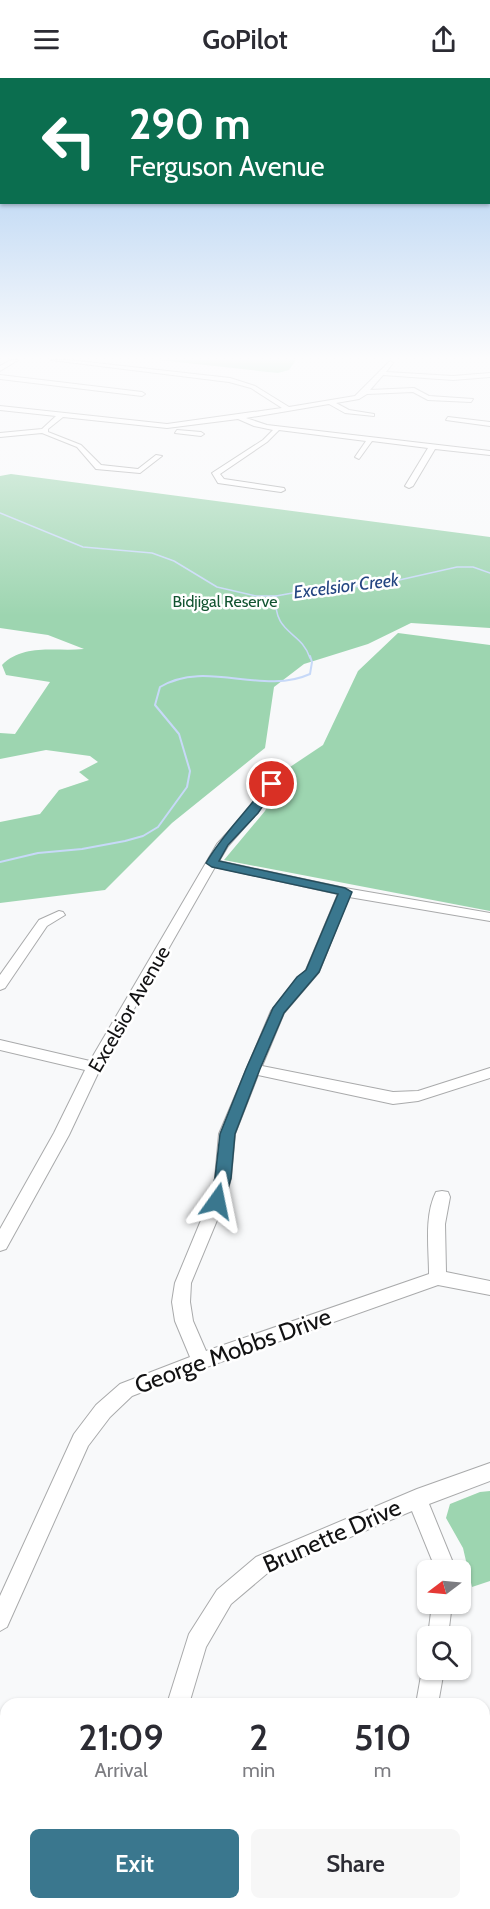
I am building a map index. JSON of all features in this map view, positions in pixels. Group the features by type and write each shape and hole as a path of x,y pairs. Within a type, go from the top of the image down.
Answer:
{"street":[{"path":"77,445 99,466 140,471 158,456"},
{"path":"258,445 216,473 221,481 281,490"},
{"path":"359,457 366,445"},
{"path":"418,445 490,453"},
{"path":"409,486 432,447"},
{"name":"Excelsior Avenue","path":"0,1244 61,1135 93,1067 223,844 254,810 272,784"},
{"path":"212,863 345,892 490,917"},
{"path":"201,1361 184,1321 181,1302 183,1283 217,1201 223,1178 227,1134 278,1011 312,972 345,892"},
{"path":"0,985 43,923 59,915"},
{"path":"0,1044 93,1067"},
{"path":"253,1069 393,1098 418,1096 490,1072"},
{"path":"441,1197 437,1224 438,1278 490,1288"},
{"name":"George Mobbs Drive","path":"0,1620 81,1440 103,1411 126,1390 201,1361 438,1278"},
{"name":"Brunette Drive","path":"180,1698 197,1642 224,1598 263,1564 417,1499 490,1472"},
{"path":"417,1499 442,1560"},
{"path":"429,1698 432,1680"}],"green space":[{"name":"Bidjigal Reserve","path":"11,474 490,537 490,628 411,623 368,644 304,664 274,687 265,748 172,823 105,890 0,903 0,822 40,814 59,790 89,780 79,772 98,762 90,756 46,750 0,759 0,733 15,734 50,682 6,675 2,665 11,658 30,651 84,649 48,635 0,628 0,476"},
{"path":"398,633 490,645 490,911 224,860 265,811 284,771 323,745 358,671"},
{"path":"490,1491 490,1581 472,1587 471,1560 466,1560 463,1548 446,1518 450,1504 480,1492"}],"waterway":[{"name":"Excelsior Creek","path":"0,513 83,547 152,553 174,561 217,587 256,596 276,596"},
{"name":"Excelsior Creek","path":"276,596 309,590 377,585 457,567 473,567 490,573"},
{"path":"276,596 279,618 306,649 310,658"},
{"path":"0,862 38,853 82,849 125,841 143,836 158,827 187,787 190,771 179,734 155,705 160,687 178,679 196,676 292,680 310,674 312,662 310,656"}],"route":[{"path":"217,1201 223,1178 227,1134 253,1069 278,1011 312,972 345,892 212,863 223,844 254,810 272,784"}]}
